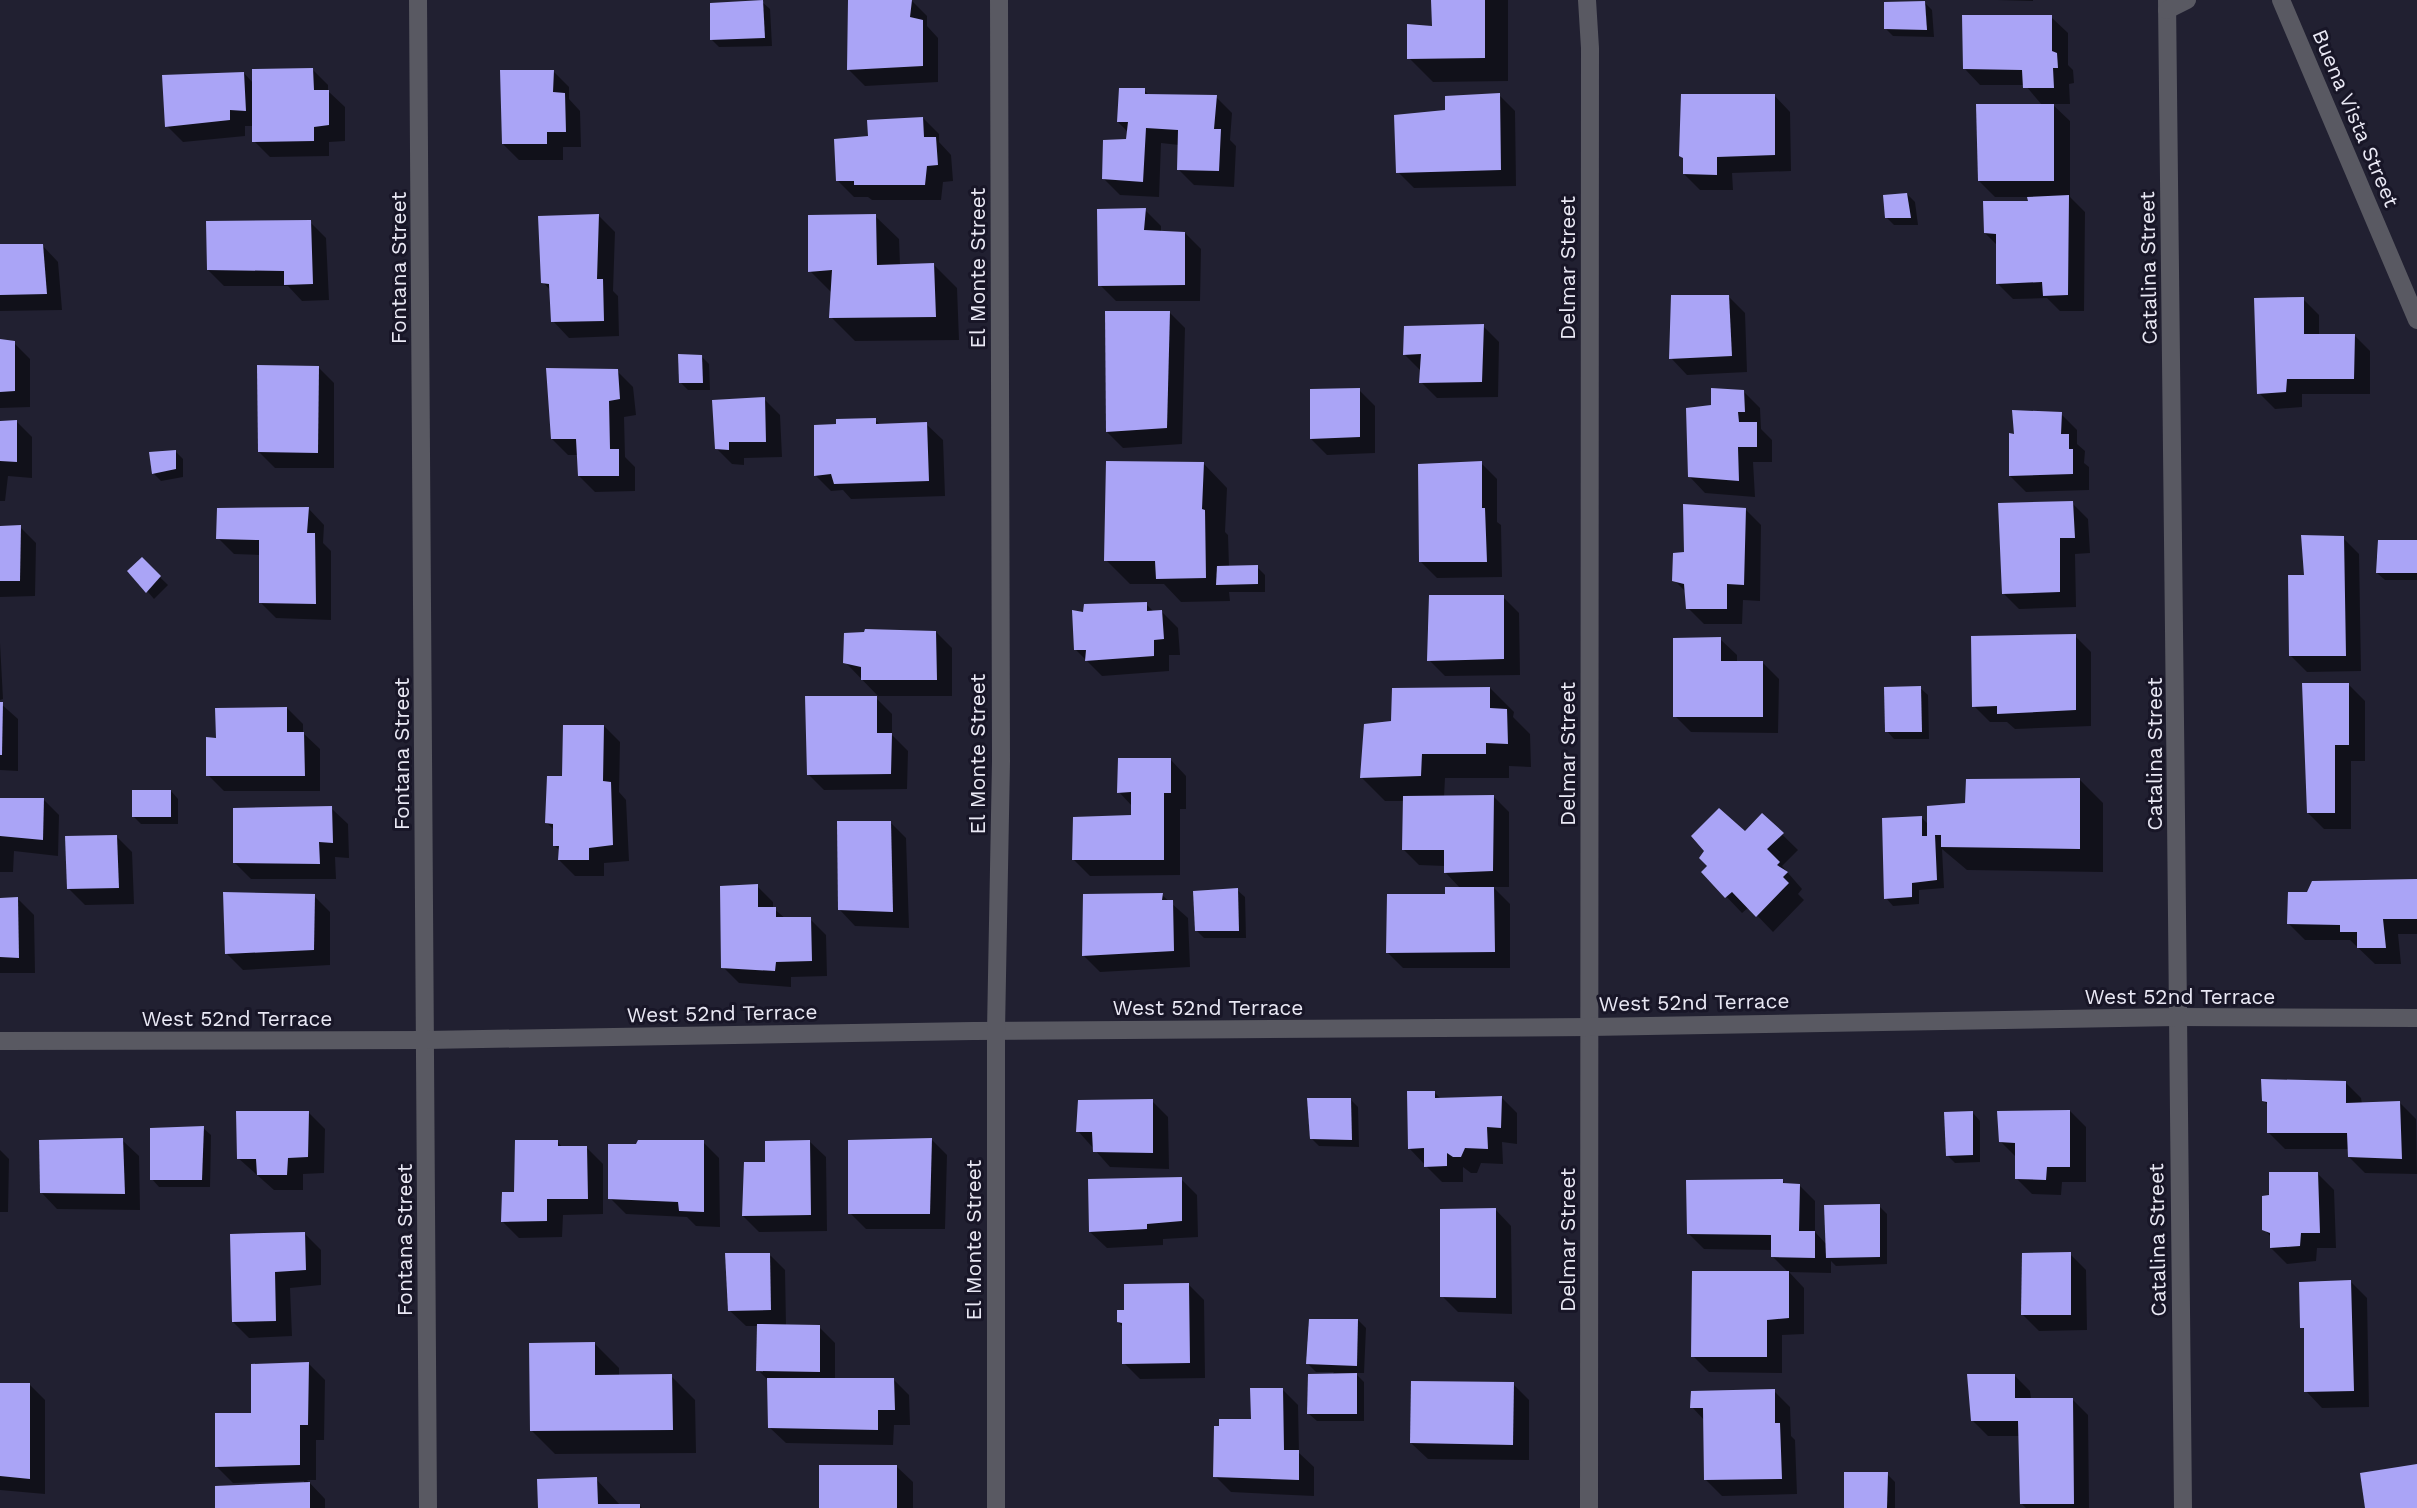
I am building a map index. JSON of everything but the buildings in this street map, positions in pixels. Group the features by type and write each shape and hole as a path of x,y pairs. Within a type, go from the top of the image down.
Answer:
{"street":[{"name":"Fontana Street","path":"418,0 428,1508"},
{"name":"El Monte Street","path":"996,1508 996,1031 1001,762 999,0"},
{"name":"Delmar Street","path":"1587,0 1590,48 1589,1508"},
{"path":"2167,5 2187,0"},
{"name":"Buena Vista Street","path":"2281,0 2417,320"},
{"name":"Catalina Street","path":"2167,5 2176,631 2177,1017 2183,1508"},
{"name":"West 52nd Terrace","path":"0,1041 426,1040 996,1031 1590,1027 2177,1017 2417,1018"}]}
